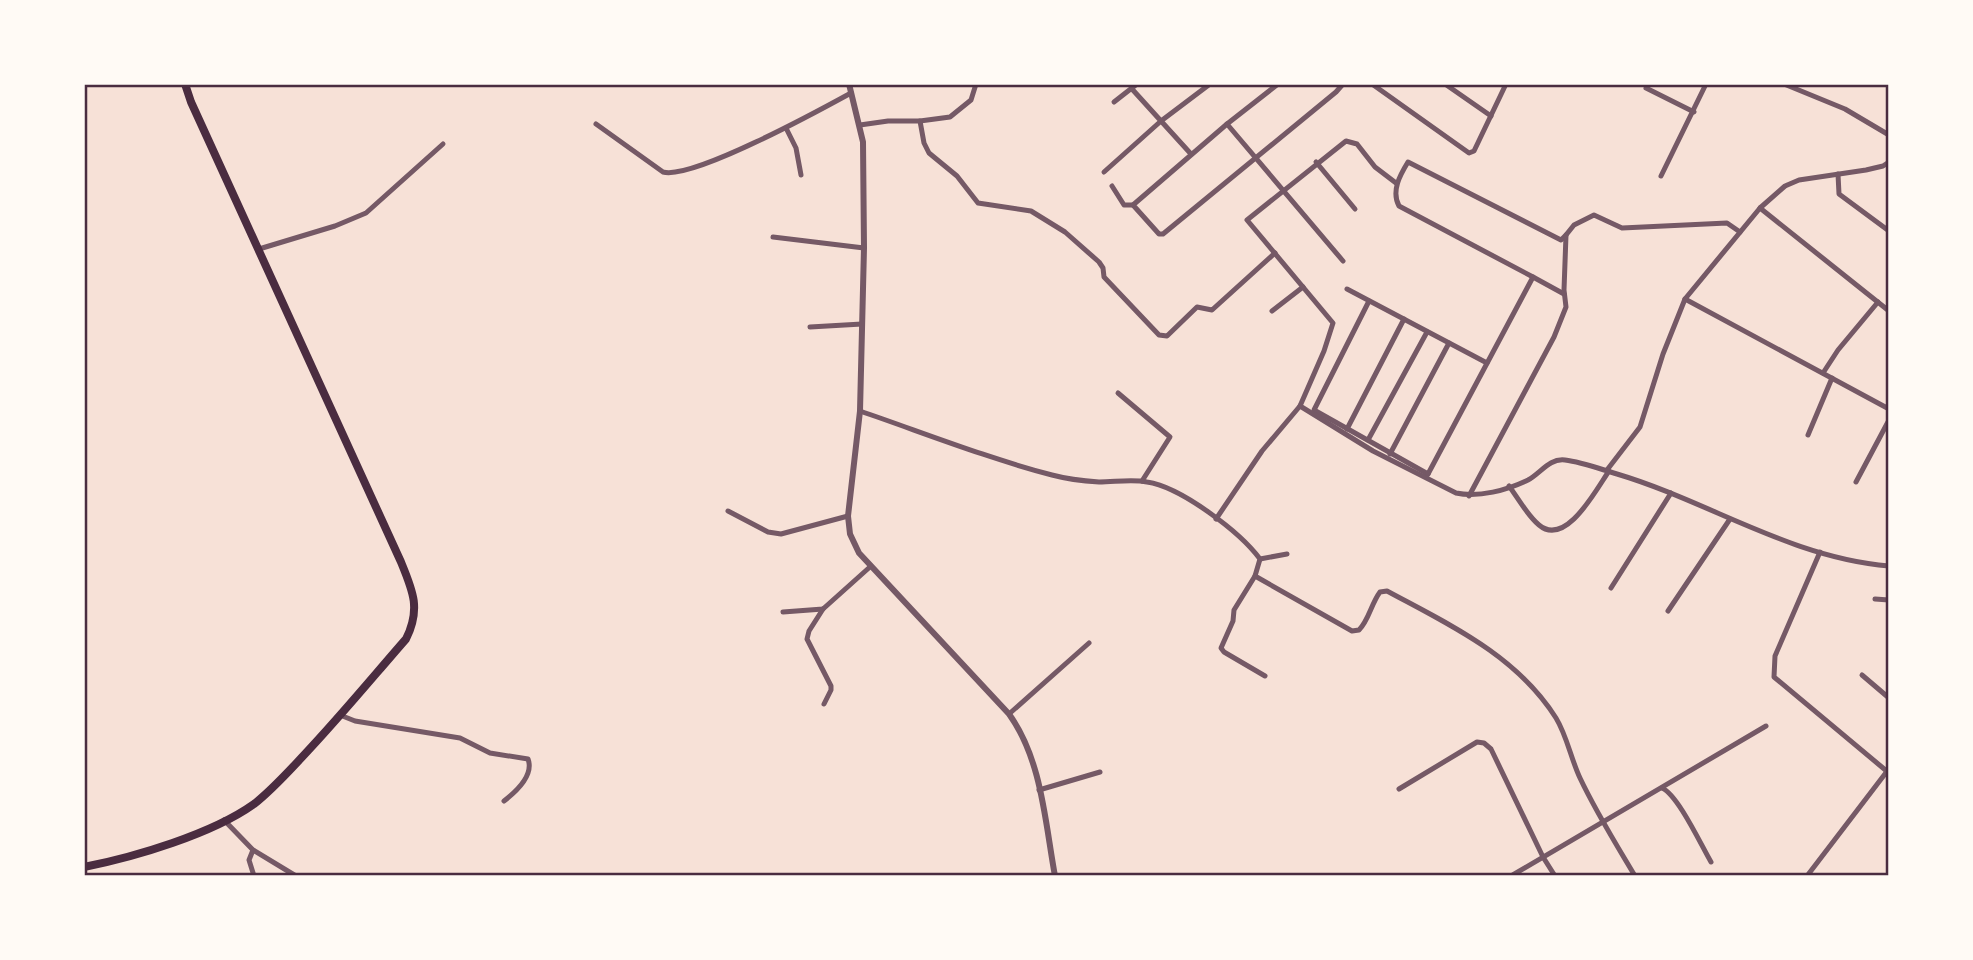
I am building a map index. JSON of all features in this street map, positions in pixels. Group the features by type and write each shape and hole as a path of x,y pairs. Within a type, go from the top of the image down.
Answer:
{"highway":[{"path":"84,867 150,849 224,820 255,803 288,772 406,639 413,625 415,610 412,588 185,84"}],"street":[{"path":"849,84 863,142 864,248 860,411 848,516 854,544 871,566 1009,714 1025,739 1039,790 1055,876"},
{"path":"860,125 950,117 971,100 976,84"},
{"path":"1104,172 1161,121 1210,84"},
{"path":"1112,186 1124,205 1133,205 1278,84"},
{"path":"1133,205 1153,229 1163,234 1343,84"},
{"path":"1372,84 1469,153 1474,151 1506,84"},
{"path":"1445,84 1491,116"},
{"path":"1661,176 1706,84"},
{"path":"1784,84 1845,109 1889,135"},
{"path":"1114,102 1134,86 1191,154"},
{"path":"1646,88 1694,112"},
{"path":"596,124 668,174 690,169 730,153 786,128 851,93"},
{"path":"920,121 924,143 929,153 957,176 975,200 983,204 1031,211 1065,232 1099,262 1104,277 1159,335 1167,336 1197,307 1212,310 1275,253"},
{"path":"1227,124 1343,261"},
{"path":"786,128 796,148 801,175"},
{"path":"1216,519 1262,451 1300,406 1333,323 1247,220 1346,141 1357,144 1374,167 1396,183"},
{"path":"259,249 335,226 366,213 443,144"},
{"path":"1564,294 1399,206 1396,200 1396,183 1408,162 1561,240 1574,225 1594,215 1622,228 1727,223 1740,232"},
{"path":"1509,486 1538,524 1550,530 1577,519 1640,427 1663,354 1685,299 1760,208 1792,183 1883,166 1889,162"},
{"path":"1316,163 1355,209"},
{"path":"1838,174 1839,194 1889,231"},
{"path":"1760,208 1889,311"},
{"path":"1469,496 1554,337 1566,307 1566,234"},
{"path":"773,237 864,248"},
{"path":"1426,476 1533,277"},
{"path":"1272,311 1303,286"},
{"path":"1347,289 1487,363"},
{"path":"1685,299 1889,409"},
{"path":"1369,301 1314,410 1456,493 1469,496 1509,486 1529,479 1550,463 1559,460 1608,471 1671,493 1786,542 1819,552 1889,566"},
{"path":"1823,373 1878,302"},
{"path":"1347,429 1404,319"},
{"path":"810,327 862,324"},
{"path":"1368,440 1427,332"},
{"path":"1390,454 1449,343"},
{"path":"1808,435 1832,378"},
{"path":"1118,393 1170,437 1165,449 1142,481"},
{"path":"1300,406 1373,451 1426,476"},
{"path":"860,411 978,453 1054,475 1099,482 1142,481 1170,489 1193,501 1260,559"},
{"path":"1856,482 1889,420"},
{"path":"1611,588 1671,493"},
{"path":"728,511 768,532 780,534 848,516"},
{"path":"1668,611 1730,519"},
{"path":"1807,876 1888,771 1774,677 1775,656 1819,552"},
{"path":"1260,559 1287,554"},
{"path":"1260,559 1255,576 1234,610 1233,621 1221,648 1265,676"},
{"path":"824,704 831,686 807,639 809,631 823,609 871,566"},
{"path":"1255,576 1352,631 1359,631 1380,592 1387,591 1492,650 1519,672 1557,720 1602,822 1635,876"},
{"path":"1875,599 1889,600"},
{"path":"783,612 823,609"},
{"path":"1009,714 1089,643"},
{"path":"1862,674 1889,698"},
{"path":"340,715 355,721 460,738 490,753 528,759 530,766 520,788 505,801"},
{"path":"1511,876 1766,726"},
{"path":"1399,789 1477,742 1485,743 1491,749 1543,857 1555,876"},
{"path":"1039,790 1100,772"},
{"path":"1662,788 1673,799 1711,862"},
{"path":"224,820 253,850 296,876"},
{"path":"253,850 249,860 254,876"}]}
